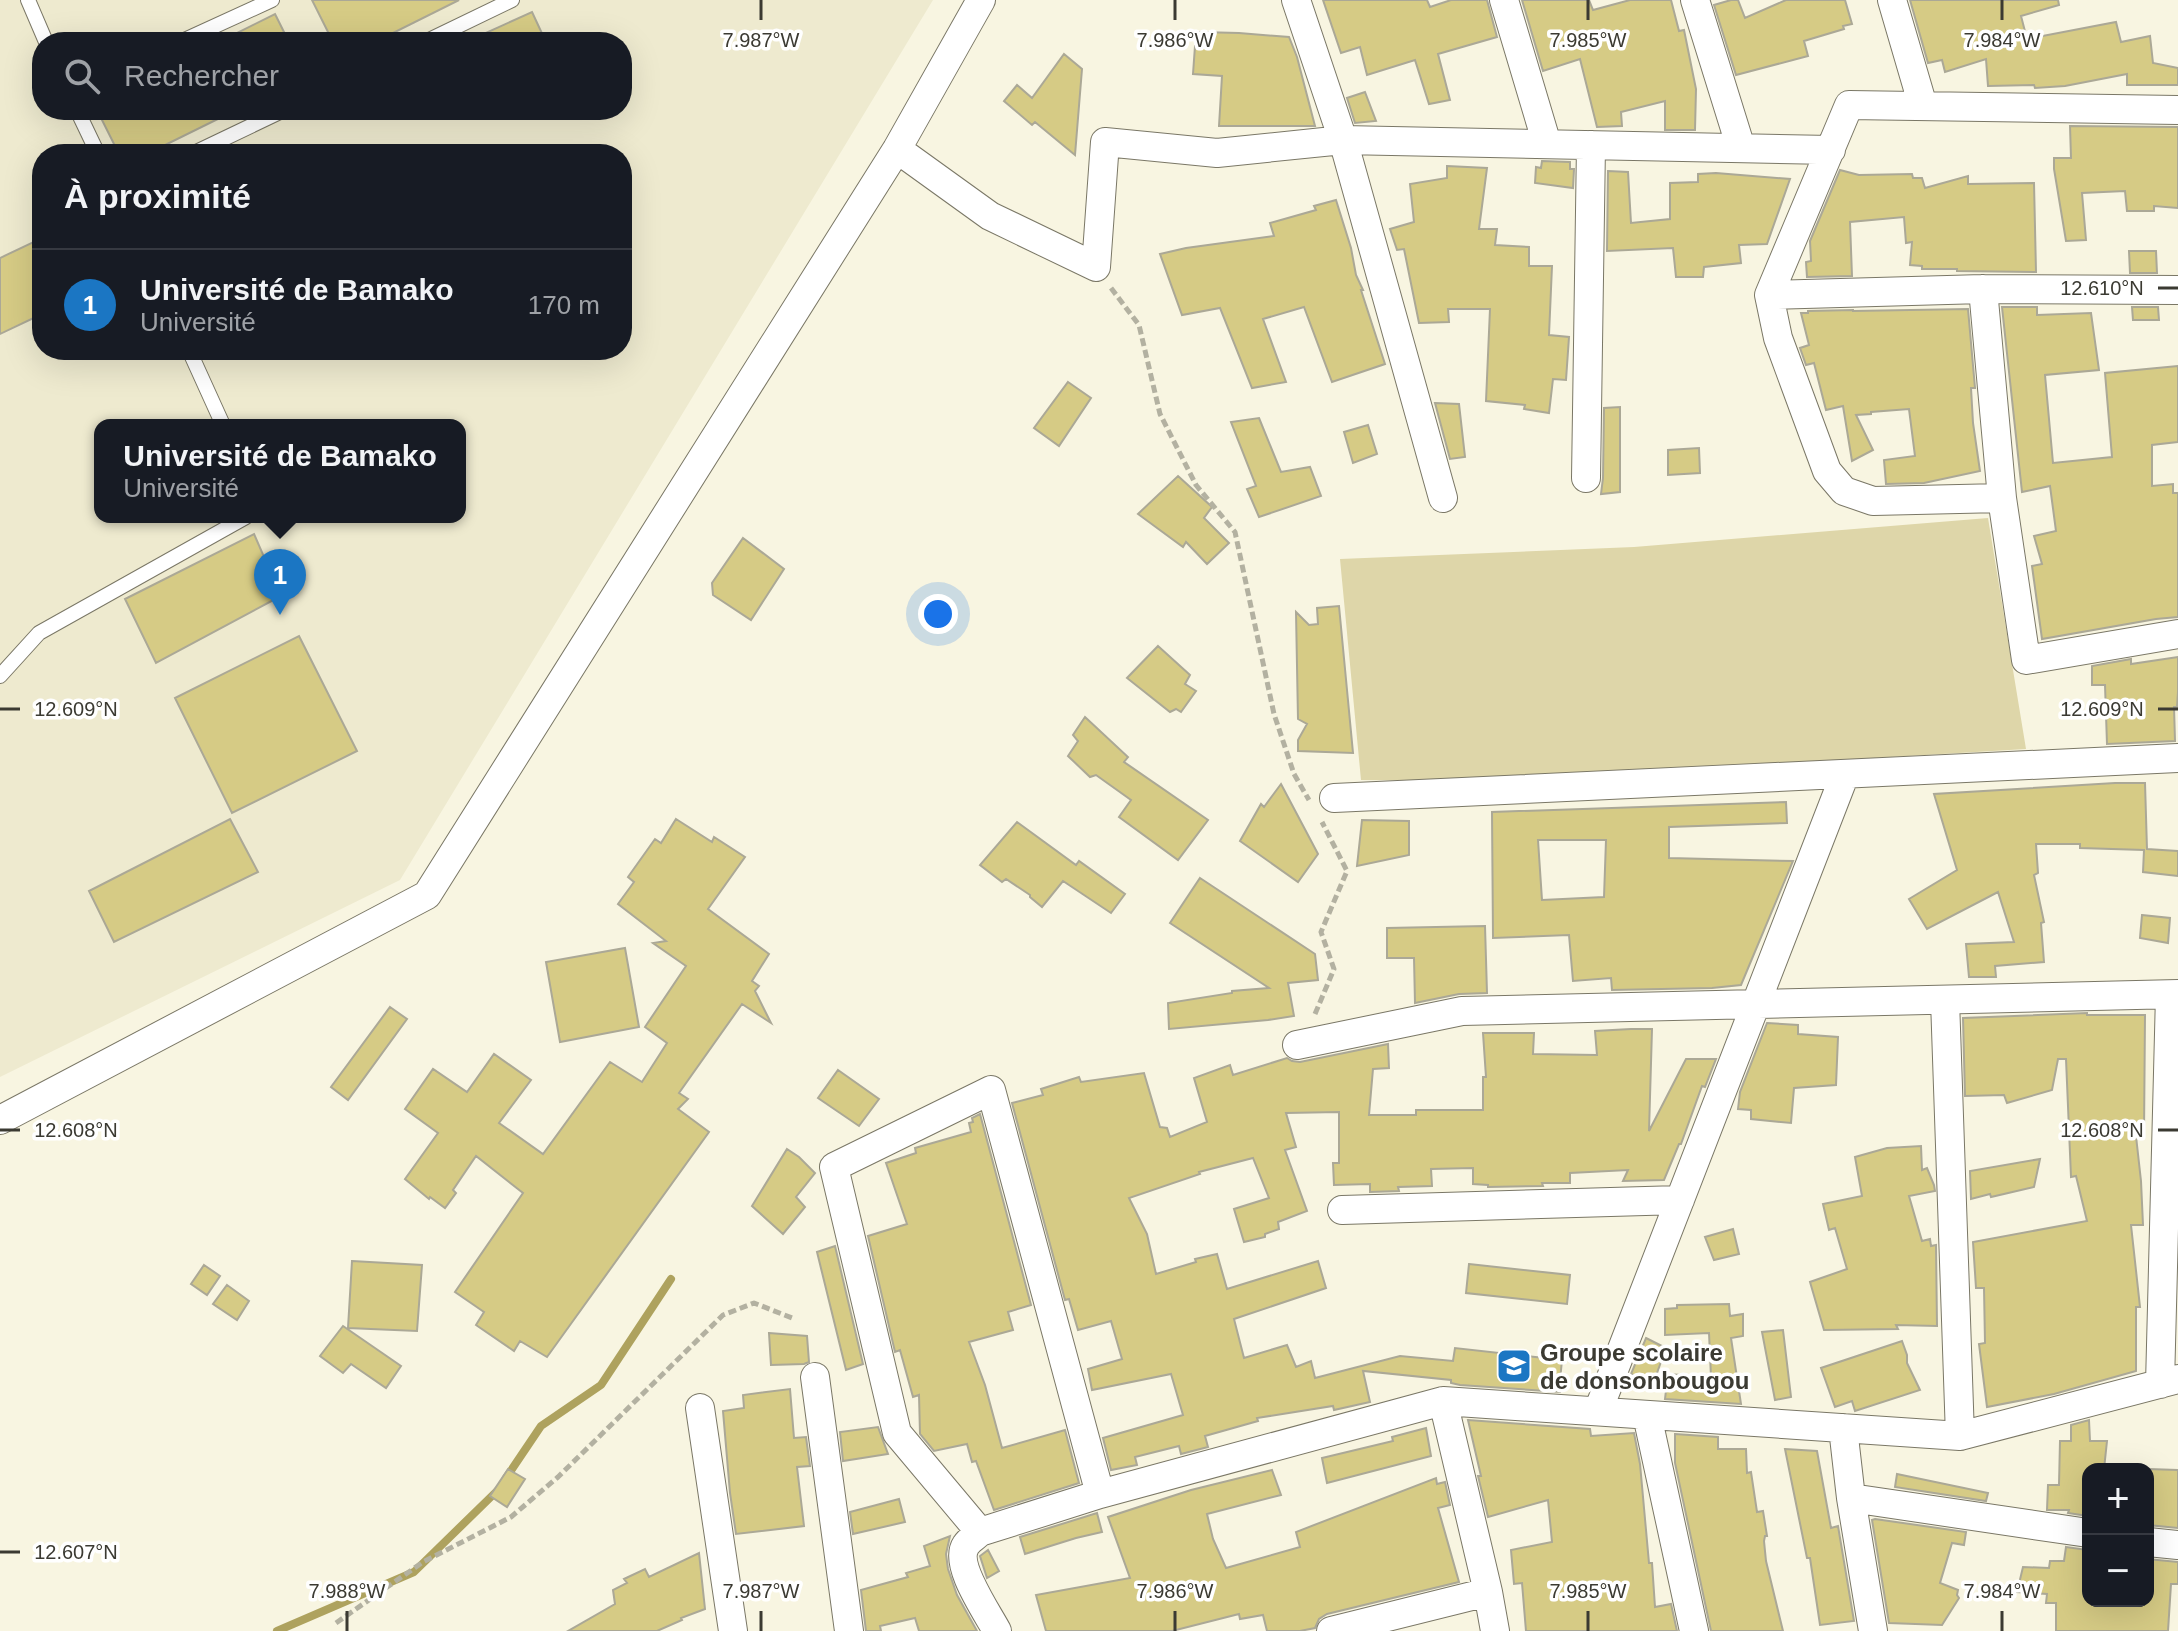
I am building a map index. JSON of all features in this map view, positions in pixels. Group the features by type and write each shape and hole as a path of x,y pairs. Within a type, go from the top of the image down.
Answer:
{"street":[{"path":"0,1120 427,895 897,149 981,0"},
{"path":"1296,0 1343,140 1443,498"},
{"path":"1504,0 1547,144"},
{"path":"1695,0 1741,148"},
{"path":"1892,0 1923,106"},
{"path":"2002,498 1873,501 1844,491 1827,471 1778,338 1769,295 1849,105 2178,110"},
{"path":"897,149 990,216 1096,267 1105,142 1217,153 1343,140 1831,150"},
{"path":"1586,478 1591,145"},
{"path":"1769,295 1983,289 2178,290"},
{"path":"1983,289 2002,498 2026,660 2178,634"},
{"path":"1334,798 2178,758"},
{"path":"1598,1411 1845,774"},
{"path":"997,1631 963,1567 966,1545 980,1532 1100,1494 1443,1401 1960,1436 2169,1381 2174,995 1462,1011 1304,1043"},
{"path":"1945,1000 1960,1436"},
{"path":"980,1532 897,1433 834,1167 991,1090 1100,1494"},
{"path":"1342,1210 1680,1200"},
{"path":"815,1377 849,1631"},
{"path":"1443,1401 1495,1631"},
{"path":"700,1408 733,1631"},
{"path":"1647,1415 1694,1631"},
{"path":"1843,1428 1873,1631"},
{"path":"1851,1498 2082,1532"},
{"path":"2154,1543 2178,1545"},
{"path":"1331,1631 1488,1592"}],"lane":[{"path":"28,0 42,32"},
{"path":"202,32 272,0"},
{"path":"446,32 512,0"},
{"path":"82,120 93,144"},
{"path":"213,144 263,120"},
{"path":"194,360 220,419"},
{"path":"0,676 39,633 235,523"}],"path":[{"path":"1096,267 1139,325 1160,414 1196,485 1235,532 1274,714 1294,774 1347,871 1321,932 1334,969 1304,1043"},
{"path":"336,1623 423,1562 511,1517 558,1477 723,1315 754,1303 792,1318"}],"shaded area":[{"path":"0,0 933,0 400,880 0,1077"},
{"path":"1988,518 2026,749 1485,781 1361,780 1340,559 1634,547"}],"building":[{"path":"312,0 459,0 395,32 328,32"},
{"path":"1323,0 1427,0 1430,7 1451,0 1487,0 1497,37 1438,54 1450,100 1429,104 1415,60 1367,75 1360,47 1341,53"},
{"path":"1522,0 1589,0 1593,10 1630,0 1671,0 1679,31 1684,30 1696,89 1695,130 1665,130 1665,101 1621,112 1622,126 1597,127 1580,59 1543,71"},
{"path":"1738,0 1745,18 1786,0 1845,0 1852,24 1804,41 1808,56 1736,75 1714,5"},
{"path":"1910,0 2058,0 2059,5 2021,16 2027,39 2116,22 2121,42 2150,36 2153,63 2178,68 2178,85 2127,85 2127,74 2065,86 1988,86 1986,59 1945,72 1942,60 1928,63"},
{"path":"532,12 541,32 488,32"},
{"path":"275,14 284,32 239,32"},
{"path":"1200,32 1289,37 1315,126 1219,126 1222,76 1193,74 1195,46 1200,46"},
{"path":"1064,54 1082,69 1075,155 1004,101 1017,85 1032,98"},
{"path":"1365,92 1376,121 1355,123 1347,98"},
{"path":"102,120 216,120 167,144 114,144"},
{"path":"2070,126 2178,127 2178,208 2154,206 2154,211 2127,211 2125,191 2082,193 2086,240 2066,241 2054,158 2071,158"},
{"path":"1542,161 1570,162 1570,169 1574,169 1573,188 1535,183 1536,167 1541,168"},
{"path":"1447,166 1487,168 1479,229 1497,229 1495,245 1529,247 1529,266 1552,266 1549,335 1569,337 1566,380 1553,379 1549,413 1524,409 1525,405 1486,401 1490,309 1448,309 1449,322 1419,323 1404,249 1397,250 1390,229 1414,222 1410,184 1447,178"},
{"path":"1840,170 1859,175 1912,174 1913,178 1922,178 1925,188 1968,176 1968,184 2034,183 2036,272 1957,271 1922,269 1922,266 1910,265 1912,242 1906,243 1904,217 1850,222 1852,276 1807,277 1806,262 1811,261 1810,241"},
{"path":"1608,171 1628,172 1631,223 1670,219 1670,183 1698,182 1698,174 1790,179 1767,244 1739,245 1741,263 1704,267 1703,277 1676,277 1673,248 1607,251"},
{"path":"1336,200 1385,364 1332,382 1304,307 1263,319 1286,382 1252,388 1220,308 1182,315 1160,254 1274,236 1270,223 1316,210 1314,206"},
{"path":"32,243 32,319 0,334 0,258"},
{"path":"2129,251 2156,251 2157,273 2130,273"},
{"path":"2002,307 2037,307 2037,315 2091,313 2099,370 2045,375 2053,463 2112,457 2105,373 2178,366 2178,442 2152,445 2152,486 2173,484 2173,493 2178,493 2178,617 2042,639 2032,566 2042,564 2034,536 2056,531 2050,486 2022,492"},
{"path":"2132,307 2158,307 2159,320 2133,320"},
{"path":"1968,309 1975,388 1971,388 1973,423 1980,471 1924,483 1886,484 1884,460 1915,456 1909,409 1856,415 1873,450 1852,461 1843,406 1826,410 1814,363 1806,365 1800,348 1809,345 1801,313"},
{"path":"1068,382 1091,398 1059,446 1034,428"},
{"path":"1435,403 1459,404 1465,457 1450,459"},
{"path":"1620,407 1620,492 1601,494 1604,408"},
{"path":"1259,418 1281,472 1310,467 1321,496 1259,517 1247,489 1256,486 1231,422"},
{"path":"1368,425 1377,454 1353,463 1344,432"},
{"path":"1699,448 1700,473 1668,475 1668,450"},
{"path":"1178,476 1212,507 1204,518 1229,543 1207,564 1186,542 1183,547 1138,514"},
{"path":"254,534 281,596 156,663 125,599"},
{"path":"743,538 784,569 751,620 713,595 712,583"},
{"path":"1339,606 1353,753 1298,751 1298,740 1307,724 1298,719 1296,612 1309,625 1318,624 1317,608"},
{"path":"299,636 357,751 232,813 175,698"},
{"path":"1158,646 1190,675 1185,684 1196,691 1181,712 1176,709 1170,712 1127,678"},
{"path":"2178,657 2175,741 2107,744 2105,685 2092,685 2092,666 2131,659 2131,664"},
{"path":"1085,717 1128,757 1124,762 1208,820 1178,860 1119,817 1131,800 1096,775 1090,777 1068,756 1078,741 1073,735"},
{"path":"2145,783 2147,849 2178,851 2178,876 2143,872 2144,850 2080,848 2080,844 2036,844 2038,873 2034,875 2044,922 2041,923 2044,962 1995,966 1996,977 1969,977 1966,944 2014,942 1998,892 1927,929 1909,899 1957,870 1934,794"},
{"path":"1281,784 1318,854 1298,882 1240,841 1261,804 1264,807"},
{"path":"1786,802 1787,823 1669,827 1669,858 1793,861 1741,985 1612,990 1611,978 1573,981 1569,935 1493,938 1492,812","holes":["1538,840 1606,840 1604,897 1542,900"]},
{"path":"230,819 258,872 114,942 89,891"},
{"path":"676,819 712,842 714,837 745,857 708,909 769,954 752,981 759,986 755,991 771,1023 742,1004 679,1093 688,1099 678,1109 709,1132 547,1357 520,1341 514,1351 476,1325 484,1312 455,1292 523,1193 476,1156 445,1208 429,1199 405,1179 438,1133 405,1109 433,1069 467,1092 494,1054 531,1080 499,1123 543,1154 610,1062 642,1082 667,1043 645,1027 686,966 653,943 666,941 618,904 634,882 628,877 655,839 661,843"},
{"path":"1362,820 1409,821 1409,855 1357,866"},
{"path":"1017,822 1076,865 1079,861 1125,894 1111,913 1063,881 1042,907 1030,895 1006,879 1002,882 980,865"},
{"path":"1200,878 1315,954 1318,980 1288,983 1294,1016 1169,1029 1168,1003 1232,991 1269,988 1170,923"},
{"path":"2142,915 2170,918 2168,943 2140,938"},
{"path":"1485,926 1487,993 1459,994 1415,1003 1414,958 1387,958 1387,928"},
{"path":"625,948 639,1027 560,1042 546,962"},
{"path":"390,1007 407,1019 348,1100 331,1087"},
{"path":"2087,1013 2145,1015 2144,1135 2136,1136 2143,1225 2131,1225 2140,1307 2136,1307 2136,1371 2054,1394 1987,1407 1979,1344 1985,1343 1984,1288 1976,1288 1973,1242 2087,1221 2076,1176 2071,1177 2066,1059 2058,1059 2052,1090 2007,1103 2004,1095 1965,1096 1963,1018"},
{"path":"1767,1023 1798,1025 1798,1034 1838,1037 1836,1085 1794,1088 1791,1123 1751,1119 1751,1110 1738,1109 1740,1092"},
{"path":"1652,1029 1649,1131 1686,1059 1716,1059 1664,1180 1623,1181 1628,1170 1570,1173 1570,1183 1488,1187 1473,1184 1473,1168 1431,1169 1432,1186 1370,1192 1370,1184 1334,1185 1333,1163 1339,1163 1339,1112 1286,1113 1296,1147 1285,1150 1307,1211 1278,1222 1279,1229 1265,1234 1265,1237 1244,1242 1234,1209 1269,1198 1253,1158 1199,1172 1129,1198 1147,1234 1156,1274 1217,1254 1227,1289 1318,1261 1326,1288 1234,1319 1244,1358 1287,1345 1296,1367 1311,1361 1315,1378 1400,1356 1453,1361 1455,1348 1562,1360 1561,1392 1460,1385 1451,1383 1451,1380 1363,1371 1370,1402 1334,1410 1333,1406 1257,1418 1258,1421 1205,1436 1208,1447 1181,1454 1179,1446 1135,1457 1137,1465 1111,1470 1103,1438 1183,1415 1171,1374 1092,1390 1088,1369 1122,1359 1111,1321 1078,1330 1069,1299 1065,1300 1012,1103 1043,1095 1041,1089 1079,1077 1081,1082 1144,1073 1160,1127 1167,1128 1170,1137 1207,1122 1194,1078 1230,1065 1233,1075 1287,1058 1300,1062 1388,1044 1389,1068 1373,1069 1369,1115 1416,1115 1416,1110 1483,1110 1483,1077 1486,1077 1483,1033 1534,1033 1533,1054 1597,1055 1595,1031"},
{"path":"838,1070 879,1099 859,1126 818,1098"},
{"path":"980,1114 1031,1305 1008,1312 1013,1330 969,1342 985,1385 1002,1448 1065,1430 1079,1483 994,1510 967,1444 934,1451 920,1434 919,1395 913,1397 900,1350 895,1352 868,1236 907,1224 886,1163 916,1153 915,1148 971,1132 969,1123"},
{"path":"1921,1146 1922,1170 1927,1168 1935,1191 1909,1196 1922,1241 1930,1239 1931,1246 1936,1245 1937,1326 1896,1325 1898,1329 1824,1330 1810,1282 1847,1269 1835,1228 1829,1230 1823,1204 1862,1196 1855,1157 1887,1148"},
{"path":"787,1149 815,1173 796,1197 805,1207 783,1234 752,1206"},
{"path":"2040,1159 2034,1187 1971,1199 1970,1171"},
{"path":"1733,1229 1739,1254 1714,1260 1705,1237"},
{"path":"835,1246 863,1364 846,1370 817,1252"},
{"path":"352,1261 422,1265 417,1331 348,1328"},
{"path":"1469,1264 1570,1275 1567,1304 1466,1293"},
{"path":"204,1265 220,1276 207,1295 191,1284"},
{"path":"227,1285 249,1301 237,1320 213,1304"},
{"path":"1729,1304 1730,1316 1743,1314 1743,1336 1731,1338 1741,1404 1665,1399 1668,1374 1711,1377 1709,1333 1665,1335 1665,1309 1677,1308 1677,1305"},
{"path":"343,1326 401,1366 386,1388 351,1364 343,1373 320,1356"},
{"path":"1783,1330 1791,1397 1775,1400 1762,1332"},
{"path":"769,1333 807,1336 809,1362 771,1365"},
{"path":"1646,1338 1666,1348 1653,1384 1631,1374"},
{"path":"1902,1341 1907,1363 1920,1390 1855,1411 1852,1401 1835,1407 1821,1368"},
{"path":"790,1389 794,1438 806,1437 810,1466 797,1467 804,1526 736,1534 723,1411 744,1408 743,1395"},
{"path":"1468,1420 1590,1429 1591,1436 1634,1433 1655,1607 1671,1604 1677,1631 1526,1631 1522,1583 1514,1584 1511,1550 1552,1542 1548,1500 1488,1517"},
{"path":"2089,1420 2090,1441 2107,1441 2105,1463 2082,1463 2082,1515 2068,1513 2069,1510 2047,1510 2048,1485 2059,1485 2060,1441 2071,1441 2071,1425"},
{"path":"878,1427 888,1454 843,1461 840,1432"},
{"path":"1426,1428 1431,1456 1327,1483 1322,1458 1393,1441 1392,1437"},
{"path":"1675,1434 1718,1437 1718,1449 1746,1449 1747,1473 1751,1472 1757,1512 1763,1511 1767,1536 1764,1541 1766,1561 1783,1631 1711,1631 1675,1463"},
{"path":"1785,1449 1817,1451 1831,1528 1838,1526 1854,1621 1820,1625 1810,1558 1807,1558"},
{"path":"508,1469 525,1479 507,1507 490,1496"},
{"path":"2154,1469 2178,1470 2178,1528 2154,1526"},
{"path":"1272,1470 1281,1495 1207,1514 1213,1539 1226,1568 1300,1547 1296,1532 1436,1478 1437,1484 1445,1482 1450,1505 1438,1508 1459,1582 1327,1614 1319,1619 1315,1628 1300,1631 1267,1631 1263,1615 1240,1619 1239,1614 1172,1631 1046,1631 1036,1595 1130,1578 1108,1517 1191,1490"},
{"path":"1897,1474 1988,1493 1986,1501 1895,1487"},
{"path":"899,1499 905,1522 853,1534 850,1512"},
{"path":"1097,1513 1102,1532 1025,1554 1020,1537"},
{"path":"1872,1520 1966,1532 1964,1545 1952,1543 1940,1583 1958,1590 1959,1598 1942,1625 1889,1623"},
{"path":"950,1536 946,1554 948,1569 957,1595 977,1631 919,1631 915,1618 880,1626 881,1631 866,1631 861,1590 908,1577 906,1573 930,1566 924,1546"},
{"path":"2066,1547 2082,1549 2082,1607 2154,1607 2154,1560 2178,1562 2178,1584 2171,1584 2168,1631 2056,1631 2056,1603 2046,1603 2047,1594 2017,1592 2023,1567 2049,1568 2050,1561 2064,1561"},
{"path":"988,1550 999,1571 987,1578 980,1556"},
{"path":"699,1553 705,1609 657,1631 568,1631 615,1604 613,1590 627,1583 624,1579 645,1569 649,1577"}],"waterway":[{"path":"506,1478 541,1426 601,1385 671,1279"},
{"path":"277,1631 414,1572 498,1490"}],"place":[{"name":"Université de Bamako","path":"280,615"},
{"name":"Groupe scolaire de donsonbougou","path":"1514,1366"}]}
